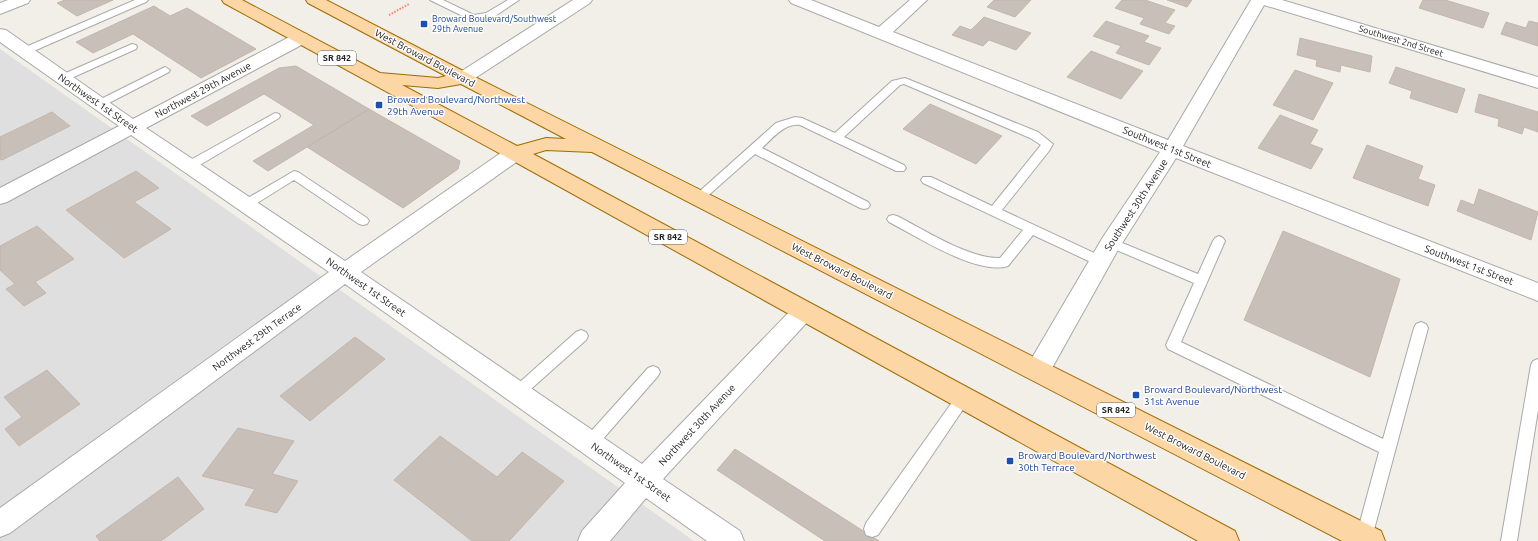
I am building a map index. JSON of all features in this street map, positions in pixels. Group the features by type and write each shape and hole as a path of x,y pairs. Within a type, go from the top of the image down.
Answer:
{"main road":[{"name":"SR 842","path":"230,0 516,153 803,312 1222,540"},
{"name":"West Broward Boulevard","path":"314,0 463,78 1368,539"},
{"path":"373,77 438,83 463,78"},
{"path":"516,153 546,144 597,146"}],"street":[{"path":"0,9 22,0"},
{"path":"463,78 584,0"},
{"name":"Southwest 1st Street","path":"797,0 1538,292"},
{"path":"882,33 919,0"},
{"name":"Southwest 30th Avenue","path":"1038,370 1100,261 1172,149 1259,0"},
{"name":"Southwest 2nd Street","path":"1264,0 1538,83"},
{"name":"Southwest 2nd Street","path":"1302,0 1538,73"},
{"name":"Northwest 1st Street","path":"0,34 245,205 345,272 730,541"},
{"name":"Northwest 29th Avenue","path":"0,197 301,38"},
{"name":"Northwest 29th Terrace","path":"0,524 345,272 516,153"},
{"name":"Northwest 30th Avenue","path":"592,541 644,481 803,312"}],"lane":[{"path":"25,52 143,0"},
{"path":"435,0 472,18 489,16 514,0"},
{"path":"63,78 132,47"},
{"path":"99,104 165,70"},
{"path":"836,138 896,83 905,81 1034,134 1047,144 1046,148 994,212"},
{"path":"189,166 275,116"},
{"path":"698,198 780,126 794,121 802,122 900,168"},
{"path":"754,149 864,204"},
{"path":"245,205 294,174 363,221"},
{"path":"927,180 1030,230 1100,261"},
{"path":"893,219 974,259 996,265 1003,263 1030,230"},
{"path":"1218,241 1173,345 1388,449"},
{"path":"1111,243 1201,281"},
{"path":"1368,539 1388,449 1422,328"},
{"path":"517,393 582,336"},
{"path":"1509,541 1538,365"},
{"path":"590,443 653,372"},
{"path":"872,529 963,398"}],"path":[{"path":"383,18 409,4"}],"shaded area":[{"path":"0,49 694,541 0,541"}],"building":[{"path":"65,0 113,0 77,16 57,3"},
{"path":"994,0 1031,0 1015,17 987,7"},
{"path":"1122,0 1145,0 1175,10 1165,23 1175,26 1169,34 1140,24 1144,18 1115,8"},
{"path":"1167,0 1192,0 1187,7"},
{"path":"1423,0 1445,0 1489,13 1483,28 1419,8"},
{"path":"154,6 170,16 187,8 256,49 201,78 133,34 93,53 76,42"},
{"path":"984,17 1031,33 1016,50 989,40 983,46 952,35 960,26 971,30"},
{"path":"1106,21 1149,36 1144,42 1161,48 1149,65 1116,53 1121,46 1093,36"},
{"path":"1529,21 1538,23 1538,46 1501,34 1506,22 1526,28"},
{"path":"1300,38 1372,56 1370,72 1341,65 1340,72 1316,66 1317,60 1297,55"},
{"path":"1091,51 1143,71 1121,99 1067,77"},
{"path":"296,66 369,109 268,171 253,161 314,125 264,94 207,126 191,116 279,68"},
{"path":"1396,67 1465,89 1457,113 1410,98 1412,91 1389,83"},
{"path":"1295,70 1333,83 1313,120 1273,105"},
{"path":"1479,94 1538,112 1538,132 1524,127 1522,134 1498,126 1499,119 1475,112"},
{"path":"930,104 1002,136 976,164 903,129"},
{"path":"369,109 460,161 458,169 403,208 307,147"},
{"path":"52,112 70,126 2,160 0,159 0,137"},
{"path":"1280,115 1318,130 1310,144 1323,149 1311,169 1258,148"},
{"path":"1367,145 1423,166 1418,179 1435,185 1428,206 1353,178"},
{"path":"136,171 159,188 134,202 171,229 124,258 66,210"},
{"path":"1479,189 1538,212 1531,240 1457,211 1461,200 1474,205"},
{"path":"37,226 74,259 35,282 46,293 24,306 6,289 15,284 0,270 0,246"},
{"path":"1283,231 1400,279 1370,377 1244,320"},
{"path":"355,337 385,359 310,421 280,396"},
{"path":"47,370 80,404 19,446 5,429 22,417 4,397"},
{"path":"238,428 294,441 272,474 298,481 277,513 245,505 255,489 202,476"},
{"path":"440,436 497,477 522,452 564,481 509,541 472,541 394,480"},
{"path":"735,449 879,541 825,541 717,470"},
{"path":"178,477 204,509 161,541 100,541 96,536"}],"place":[{"name":"Broward Boulevard/Southwest 29th Avenue","path":"424,24"},
{"name":"Broward Boulevard/Northwest 29th Avenue","path":"379,105"},
{"name":"Broward Boulevard/Northwest 31st Avenue","path":"1136,395"},
{"name":"Broward Boulevard/Northwest 30th Terrace","path":"1010,461"}]}
